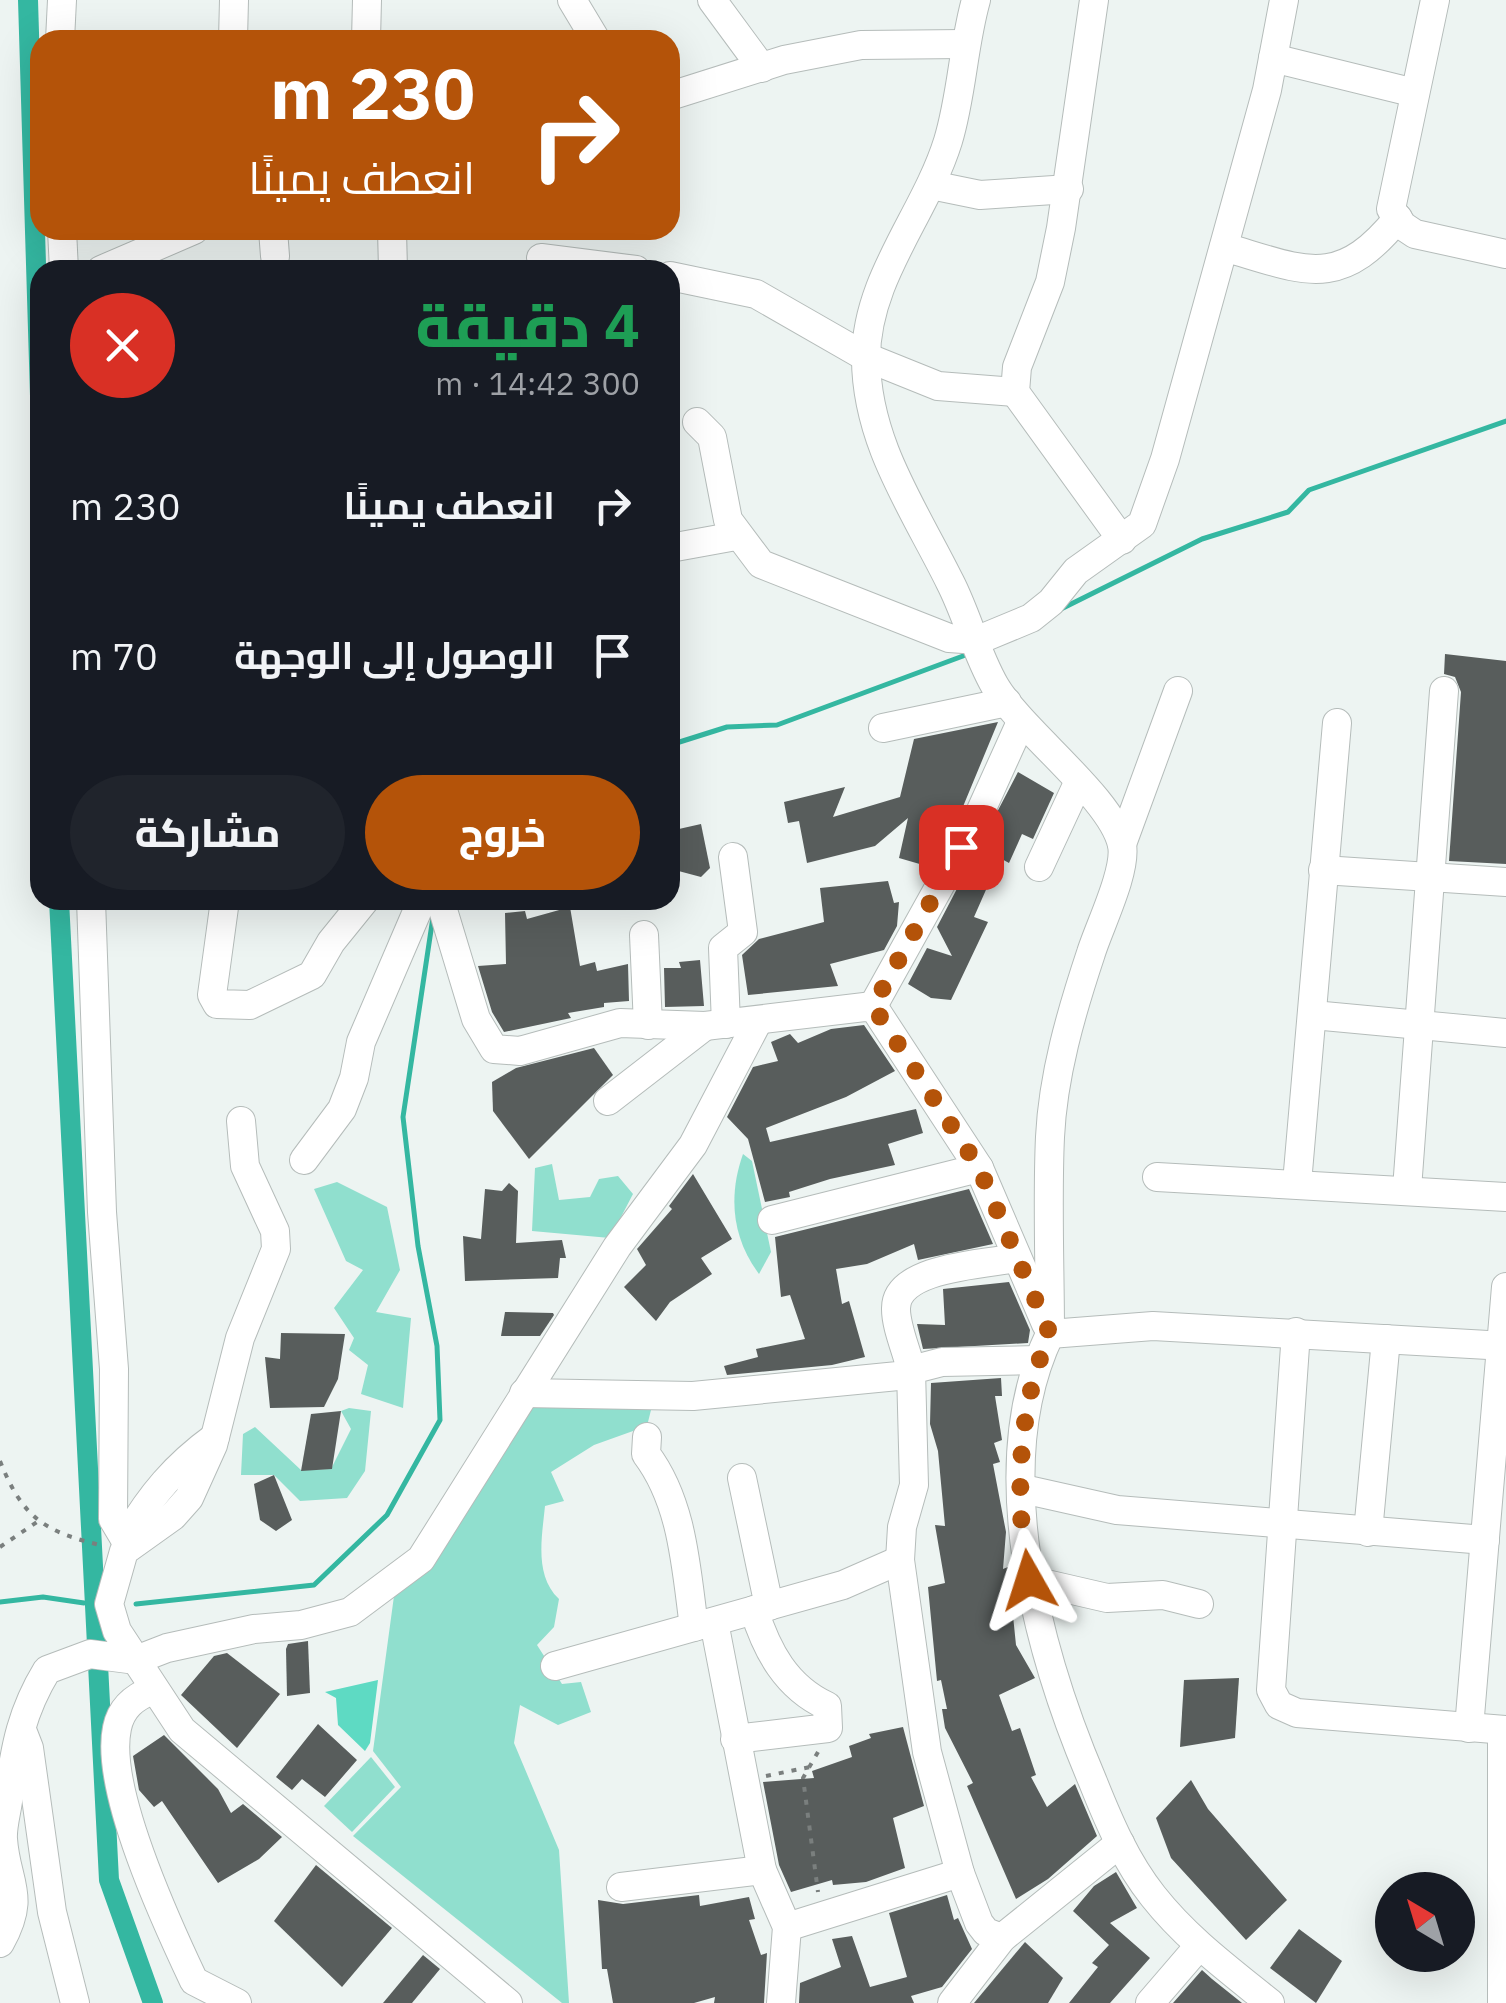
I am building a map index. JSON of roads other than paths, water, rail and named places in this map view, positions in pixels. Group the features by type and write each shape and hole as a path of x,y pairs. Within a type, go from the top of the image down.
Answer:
{"street":[{"path":"60,30 62,0"},
{"path":"233,30 234,0"},
{"path":"366,30 367,0"},
{"path":"572,0 590,30"},
{"path":"712,0 762,68"},
{"path":"976,0 964,44 951,127 931,185 876,296 866,357 876,430 889,465 1008,703 1078,781 1122,844"},
{"path":"1094,0 1069,189 1050,282 1018,367 1015,392 1122,540"},
{"path":"696,422 712,437 722,503 736,536 761,564 832,590 915,628 979,646 1031,618 1051,602 1076,571 1142,524 1166,459 1224,247 1274,58 1284,0"},
{"path":"1224,247 1295,268 1338,269 1380,241 1394,214 1435,0"},
{"path":"680,93 762,68 861,45 964,44"},
{"path":"1274,58 1415,93"},
{"path":"931,185 980,195 1069,189"},
{"path":"1394,214 1416,234 1506,254"},
{"path":"124,260 171,240"},
{"path":"542,258 558,260"},
{"path":"680,278 756,294 866,357 938,386 1015,392"},
{"path":"680,546 736,536"},
{"path":"1178,691 1122,844 1119,870 1071,1015 1057,1078 1050,1139 1044,1347 1022,1461 1022,1488 1029,1580 1054,1677 1120,1843 1152,1894 1199,1946 1270,2003"},
{"path":"1407,1190 1444,691"},
{"path":"883,728 1008,703"},
{"path":"873,1006 978,816 1008,703"},
{"path":"1297,1183 1337,723"},
{"path":"1039,867 1078,781"},
{"path":"608,1101 715,1025 723,948 743,932 733,856"},
{"path":"1324,870 1506,882"},
{"path":"91,910 102,1212 114,1369 113,1519 126,1545"},
{"path":"224,910 212,995 217,1004 236,1008 274,996 312,975 330,942 357,910"},
{"path":"304,1160 342,1109 354,1078 361,1042 431,910"},
{"path":"438,910 476,1019 494,1049 520,1051 620,1023 715,1025 873,1006"},
{"path":"644,935 648,1024"},
{"path":"873,1006 979,1168 1017,1258 1044,1347"},
{"path":"1313,1015 1506,1033"},
{"path":"0,1943 12,1918 16,1888 3,1839 19,1724 47,1670 90,1654 136,1660 167,1648 254,1629 300,1626 350,1612 393,1584 421,1559 617,1247 693,1145 758,1021"},
{"path":"241,1121 246,1166 274,1231 276,1249 240,1338 216,1436 189,1498 173,1516 126,1545 109,1604 117,1631 152,1690 182,1730 204,1751 508,2003"},
{"path":"772,1220 979,1168"},
{"path":"1156,1177 1506,1197"},
{"path":"1002,1938 986,1932 979,1923 960,1874 927,1752 900,1560 902,1527 914,1485 911,1370 896,1308 901,1288 914,1277 1017,1258"},
{"path":"1469,1728 1506,1288"},
{"path":"524,1392 693,1396 898,1376 942,1362 1153,1326 1503,1346"},
{"path":"1296,1332 1270,1690 1279,1705 1297,1713 1504,1730 1502,2003"},
{"path":"1368,1532 1386,1338"},
{"path":"647,1436 646,1454 663,1476 736,1739 762,1870 787,1928 781,2003"},
{"path":"736,1739 828,1728 827,1706 808,1698 769,1654 742,1478"},
{"path":"1022,1488 1117,1510 1284,1527 1484,1540"},
{"path":"555,1666 842,1585 900,1560"},
{"path":"1029,1580 1107,1598 1163,1596 1199,1604"},
{"path":"152,1690 134,1699 118,1726 122,1793 149,1874 194,1981 237,2003"},
{"path":"19,1724 29,1748 52,1912 75,2003"},
{"path":"952,2003 1002,1938 1120,1843"},
{"path":"622,1888 762,1870"},
{"path":"787,1928 960,1874"},
{"path":"1150,2003 1199,1946"}],"waterway":[{"path":"28,0 30,66"},
{"path":"35,240 36,260"},
{"path":"1059,610 1202,539 1288,512 1309,490 1506,421"},
{"path":"680,742 727,727 777,725 963,656"},
{"path":"60,910 109,1880 153,2003"},
{"path":"136,1604 314,1585 387,1515 440,1420 437,1346 418,1246 403,1117 433,917"},
{"path":"0,1602 43,1597 84,1603"}]}
